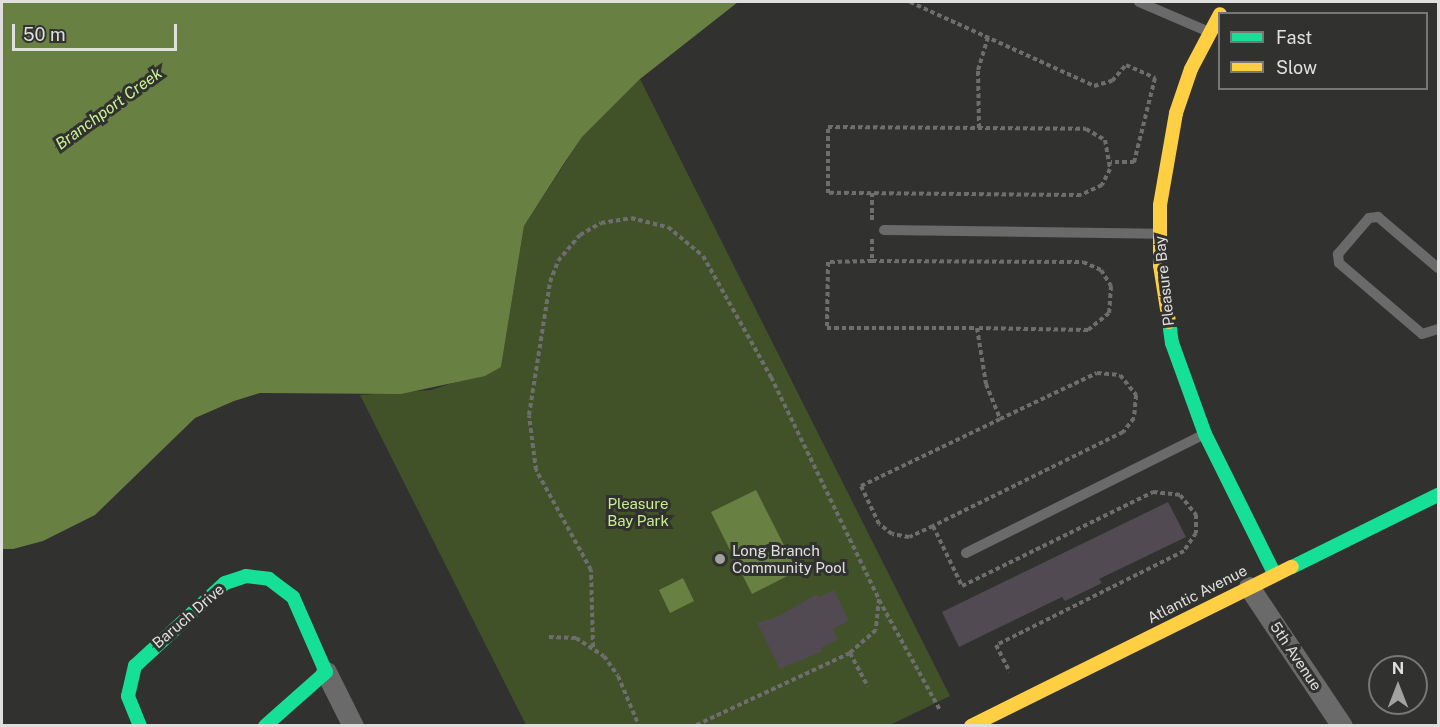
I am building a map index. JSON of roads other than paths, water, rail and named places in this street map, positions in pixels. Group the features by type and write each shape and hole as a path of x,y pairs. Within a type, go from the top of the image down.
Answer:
{"street":[{"name":"Pleasure Bay","path":"1218,18 1176,113 1166,159 1158,234 1163,302 1172,343 1205,434 1274,573"},
{"name":"Atlantic Avenue","path":"971,726 1274,573 1438,495"},
{"name":"Baruch Drive","path":"140,726 128,696 135,666 225,583 235,578 269,579 293,597 353,726"},
{"name":"5th Avenue","path":"1249,587 1342,726"},
{"path":"265,726 327,672"}],"lane":[{"path":"1139,2 1210,33"},
{"path":"1438,268 1378,217 1369,218 1338,255 1340,263 1422,334 1438,329"},
{"path":"884,230 1158,234"},
{"path":"966,553 1205,434"}],"water":[{"name":"Branchport Creek","path":"2,2 738,2 640,79 582,137 563,165 524,226 501,367 485,376 401,394 260,393 234,401 195,418 95,515 43,541 13,549 2,549"},
{"path":"756,490 797,571 752,594 711,512"},
{"path":"683,578 694,601 670,613 659,590"}],"place":[{"name":"Long Branch Community Pool","path":"720,559"}],"park label":[{"name":"Pleasure Bay Park","path":"638,512"}]}
